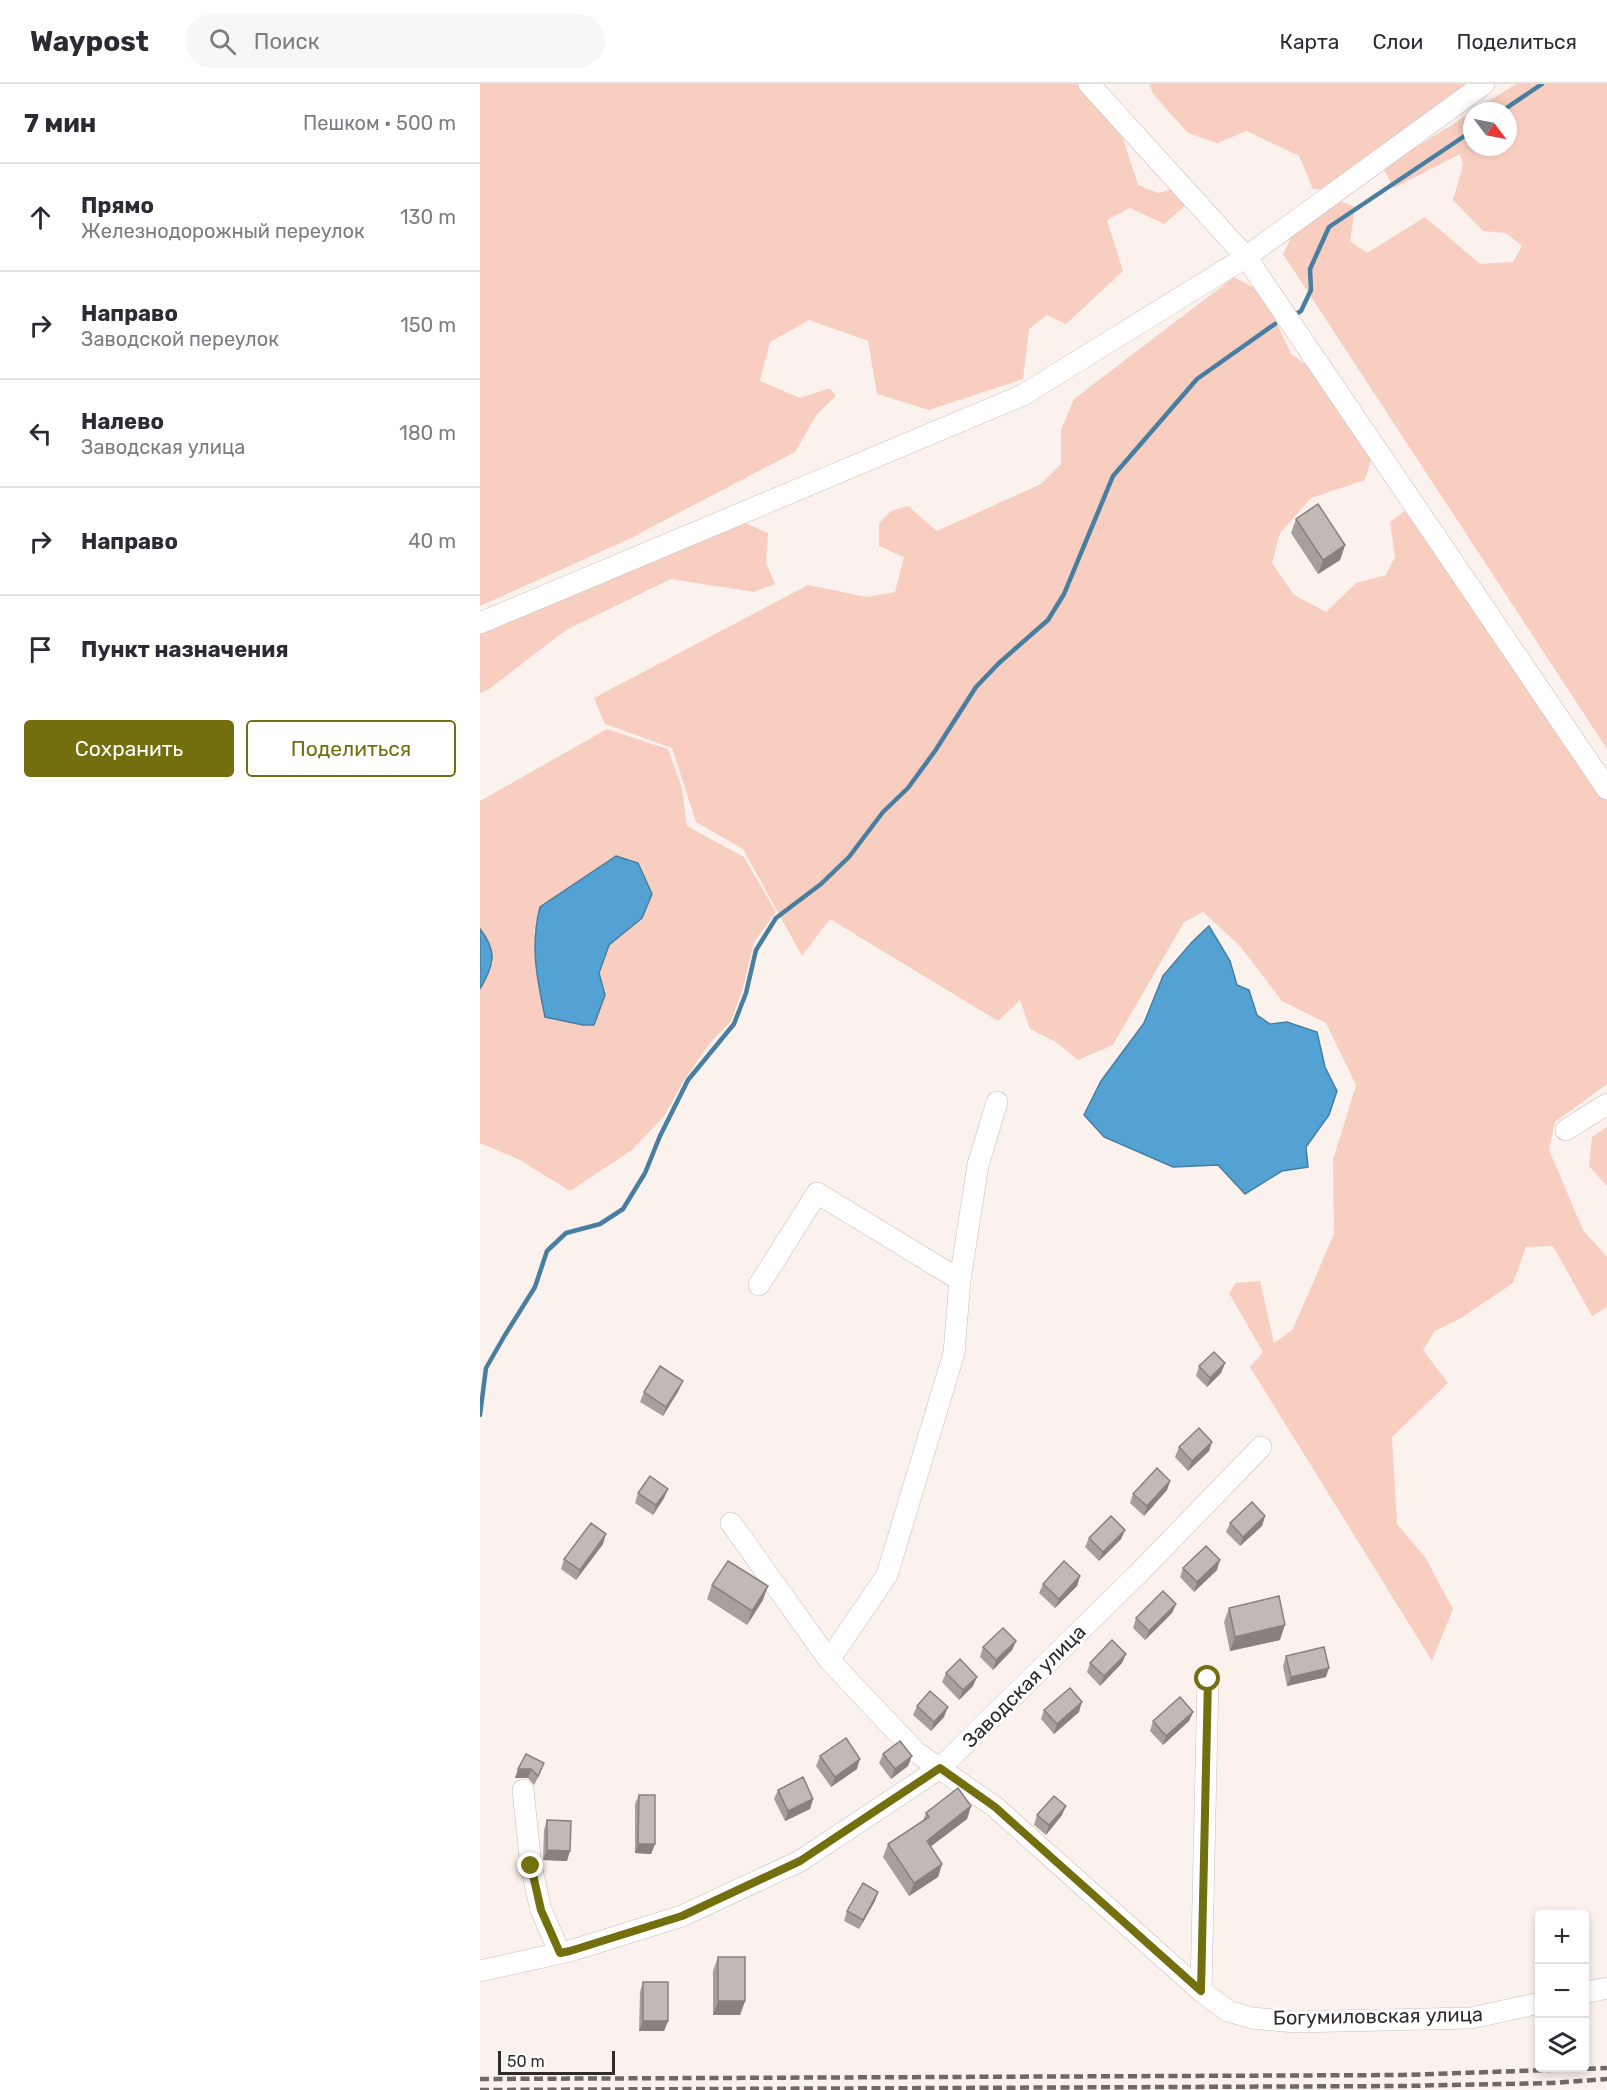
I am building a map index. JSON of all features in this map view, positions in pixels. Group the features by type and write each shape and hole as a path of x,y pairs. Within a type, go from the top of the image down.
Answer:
{"street":[{"path":"1089,84 1246,257 1607,789"},
{"path":"480,623 1023,395 1246,257 1484,84"},
{"path":"835,1667 887,1575 954,1353 960,1280 978,1165 997,1101"},
{"path":"1566,1130 1607,1104"},
{"path":"759,1285 817,1193 960,1280"},
{"name":"Заводская улица","path":"480,1971 560,1953 682,1916 800,1861 940,1768 1131,1581 1261,1447"},
{"name":"Богумиловская улица","path":"731,1522 835,1667 916,1752 995,1807 1201,1991 1228,2011 1252,2018 1295,2022 1471,2018 1535,2004"},
{"path":"1201,1991 1208,1679"},
{"path":"523,1790 529,1856 541,1910 560,1953"},
{"path":"1589,1992 1607,1988"}],"shaded area":[{"path":"480,84 1086,84 1114,110 1138,185 1158,193 1180,187 1187,204 1164,224 1130,208 1107,220 1123,271 1066,324 1047,315 1029,329 1023,379 929,410 877,394 868,341 809,320 770,342 760,381 800,398 830,388 836,396 817,414 795,452 629,539 480,606"},
{"path":"1149,84 1488,84 1331,190 1313,189 1299,156 1247,131 1217,143 1188,133 1153,94"},
{"path":"1516,84 1607,84 1607,749 1283,254 1293,234 1340,201 1355,207 1350,241 1367,253 1425,217 1480,264 1513,262 1522,246 1506,233 1483,231 1453,200 1463,165 1460,154 1394,188 1383,168 1463,118 1463,156 1517,156 1517,102 1487,102"},
{"path":"1234,277 1263,293 1291,354 1342,389 1376,443 1365,480 1311,498 1280,533 1272,563 1294,595 1326,612 1356,583 1386,575 1395,557 1390,522 1417,502 1607,784 1607,1084 1555,1122 1549,1150 1583,1230 1607,1257 1607,1307 1592,1316 1553,1246 1526,1247 1513,1283 1461,1318 1435,1331 1423,1350 1448,1383 1392,1437 1397,1524 1425,1557 1453,1609 1432,1661 1250,1367 1263,1352 1229,1293 1236,1283 1260,1281 1274,1343 1293,1329 1334,1234 1333,1160 1356,1085 1326,1023 1282,1001 1240,946 1203,912 1184,922 1113,1045 1078,1060 1056,1042 1030,1029 1020,1000 998,1021 830,919 802,956 743,849 696,822 672,748 605,724 594,698 808,585 867,597 895,592 904,557 879,546 879,523 891,511 908,506 937,531 1041,484 1061,464 1061,430 1074,399"},
{"path":"743,522 768,533 766,563 775,584 754,592 671,579 566,630 489,689 480,693 480,628"},
{"path":"607,729 668,749 682,788 687,826 744,857 776,912 754,942 742,992 731,1021 709,1044 683,1082 665,1115 632,1150 570,1191 520,1160 480,1143 480,989 493,963 489,945 480,929 480,801","holes":["642,918 609,945 599,973 605,995 594,1025 545,1017 534,930"]},
{"path":"1607,1127 1607,1186 1589,1166 1592,1137"}],"water":[{"path":"616,856 638,863 652,894 642,918 609,945 599,973 605,995 594,1025 545,1017 537,976 535,949 540,907"},
{"path":"1209,926 1230,961 1237,985 1249,990 1257,1015 1270,1024 1287,1022 1317,1032 1325,1067 1337,1091 1329,1115 1306,1147 1308,1167 1282,1171 1245,1194 1218,1165 1173,1167 1104,1137 1084,1115 1101,1081 1144,1023 1163,976"},
{"path":"480,929 490,945 492,959 480,989"}],"building":[{"path":"1318,504 1345,545 1323,560 1296,519"},
{"path":"1214,1352 1225,1363 1210,1378 1199,1366"},
{"path":"660,1366 683,1381 666,1407 644,1392"},
{"path":"1199,1428 1212,1442 1192,1461 1179,1447"},
{"path":"1157,1468 1170,1481 1147,1506 1133,1494"},
{"path":"650,1476 668,1489 656,1505 638,1493"},
{"path":"1252,1502 1265,1516 1243,1537 1230,1523"},
{"path":"1111,1516 1125,1530 1103,1552 1089,1538"},
{"path":"591,1523 606,1534 580,1570 564,1559"},
{"path":"1206,1546 1220,1560 1197,1582 1183,1568"},
{"path":"728,1561 768,1586 752,1611 712,1585"},
{"path":"1064,1561 1080,1576 1059,1599 1043,1584"},
{"path":"1163,1591 1176,1604 1149,1631 1136,1618"},
{"path":"1279,1596 1285,1625 1235,1637 1229,1608"},
{"path":"1003,1628 1016,1641 996,1660 983,1647"},
{"path":"1112,1640 1126,1654 1104,1676 1090,1663"},
{"path":"1324,1647 1329,1668 1291,1677 1286,1656"},
{"path":"960,1659 977,1677 963,1690 946,1673"},
{"path":"1070,1688 1082,1702 1057,1724 1044,1710"},
{"path":"930,1691 948,1707 934,1722 917,1706"},
{"path":"1180,1697 1193,1712 1166,1736 1153,1721"},
{"path":"846,1738 860,1759 835,1777 820,1756"},
{"path":"900,1741 912,1756 895,1769 883,1754"},
{"path":"526,1754 544,1763 538,1776 531,1769 518,1769"},
{"path":"803,1777 813,1799 788,1811 778,1790"},
{"path":"958,1788 971,1806 927,1841 942,1864 914,1883 888,1844 929,1817 926,1813"},
{"path":"639,1795 655,1795 655,1844 638,1844"},
{"path":"1054,1796 1066,1806 1049,1825 1037,1815"},
{"path":"547,1820 571,1821 570,1851 547,1850"},
{"path":"863,1883 878,1892 863,1920 847,1911"},
{"path":"718,1957 745,1957 745,2001 718,2001"},
{"path":"643,1982 668,1982 668,2021 643,2021"}],"waterway":[{"path":"1515,102 1542,84"},
{"path":"1294,315 1301,311 1311,290 1310,269 1329,227 1463,137"},
{"path":"480,1415 486,1368 535,1287 547,1251 566,1233 600,1224 623,1209 645,1173 660,1136 688,1080 734,1024 746,993 756,950 776,918 821,884 849,857 883,812 908,788 976,687 999,663 1048,620 1064,594 1113,476 1197,379 1275,324"}],"railway":[{"path":"480,2079 1403,2075 1607,2068"},
{"path":"480,2090 1402,2086 1552,2083 1607,2079"}],"route":[{"path":"531,1866 541,1910 560,1953 570,1951 682,1916 800,1861 940,1768 995,1807 1201,1991 1208,1679"}]}
